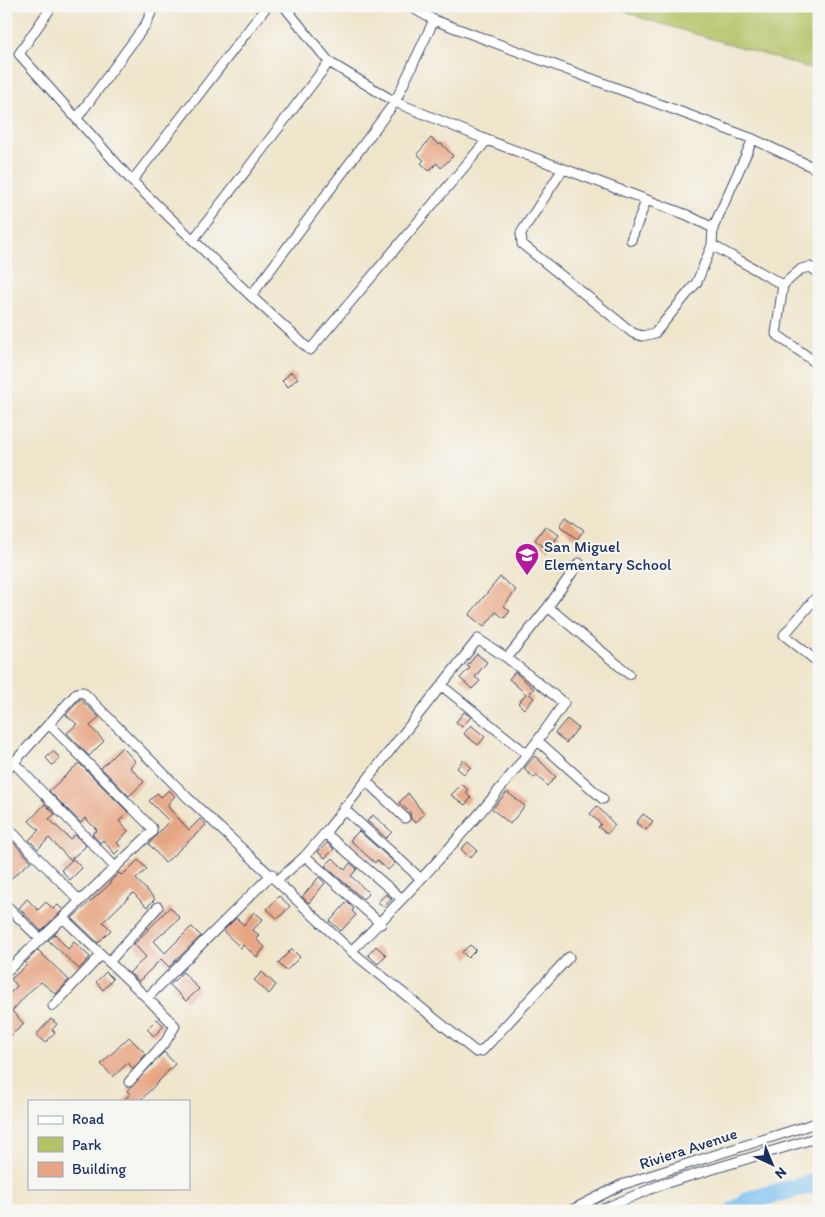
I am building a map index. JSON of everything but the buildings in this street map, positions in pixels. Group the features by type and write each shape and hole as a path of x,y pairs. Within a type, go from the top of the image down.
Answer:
{"street":[{"path":"52,6 19,54 132,181 310,350 487,140"},
{"path":"77,118 146,24 154,6"},
{"path":"132,181 267,6"},
{"path":"284,6 329,62 395,102 487,140 687,215 713,228"},
{"path":"409,6 434,20 753,139 819,170"},
{"path":"251,296 395,102 434,20"},
{"path":"193,240 329,62"},
{"path":"563,169 521,233 522,244 633,333 642,336 650,335 662,326 697,282 712,245 713,228 753,139"},
{"path":"631,240 646,201"},
{"path":"712,245 783,285"},
{"path":"819,274 810,267 801,270 783,285 776,334 819,365"},
{"path":"507,658 548,607 579,563"},
{"path":"819,594 784,635 819,663"},
{"path":"548,607 629,674"},
{"path":"147,998 275,877 305,856 478,639 507,658 564,703 484,810 380,924 351,951"},
{"path":"442,686 527,754"},
{"path":"6,771 80,692 94,703 188,798 275,877 351,951 476,1052 482,1051 569,957"},
{"path":"6,972 152,832 152,828 49,724"},
{"path":"538,740 603,799"},
{"path":"14,763 115,867"},
{"path":"366,781 405,818"},
{"path":"343,808 421,879"},
{"path":"6,826 80,901"},
{"path":"325,833 402,899"},
{"path":"305,856 380,924"},
{"path":"6,905 40,939"},
{"path":"109,962 158,906"},
{"path":"63,918 175,1026 166,1041 129,1082"},
{"path":"53,1006 101,954"},
{"name":"Riviera Avenue","path":"570,1211 621,1185 819,1122"},
{"name":"Riviera Avenue","path":"598,1211 660,1185 819,1137"}],"green space":[{"path":"615,6 819,6 819,71 639,17"}],"waterway":[{"path":"735,1211 750,1200 819,1182"}],"place":[{"name":"San Miguel Elementary School","path":"527,576"}]}
